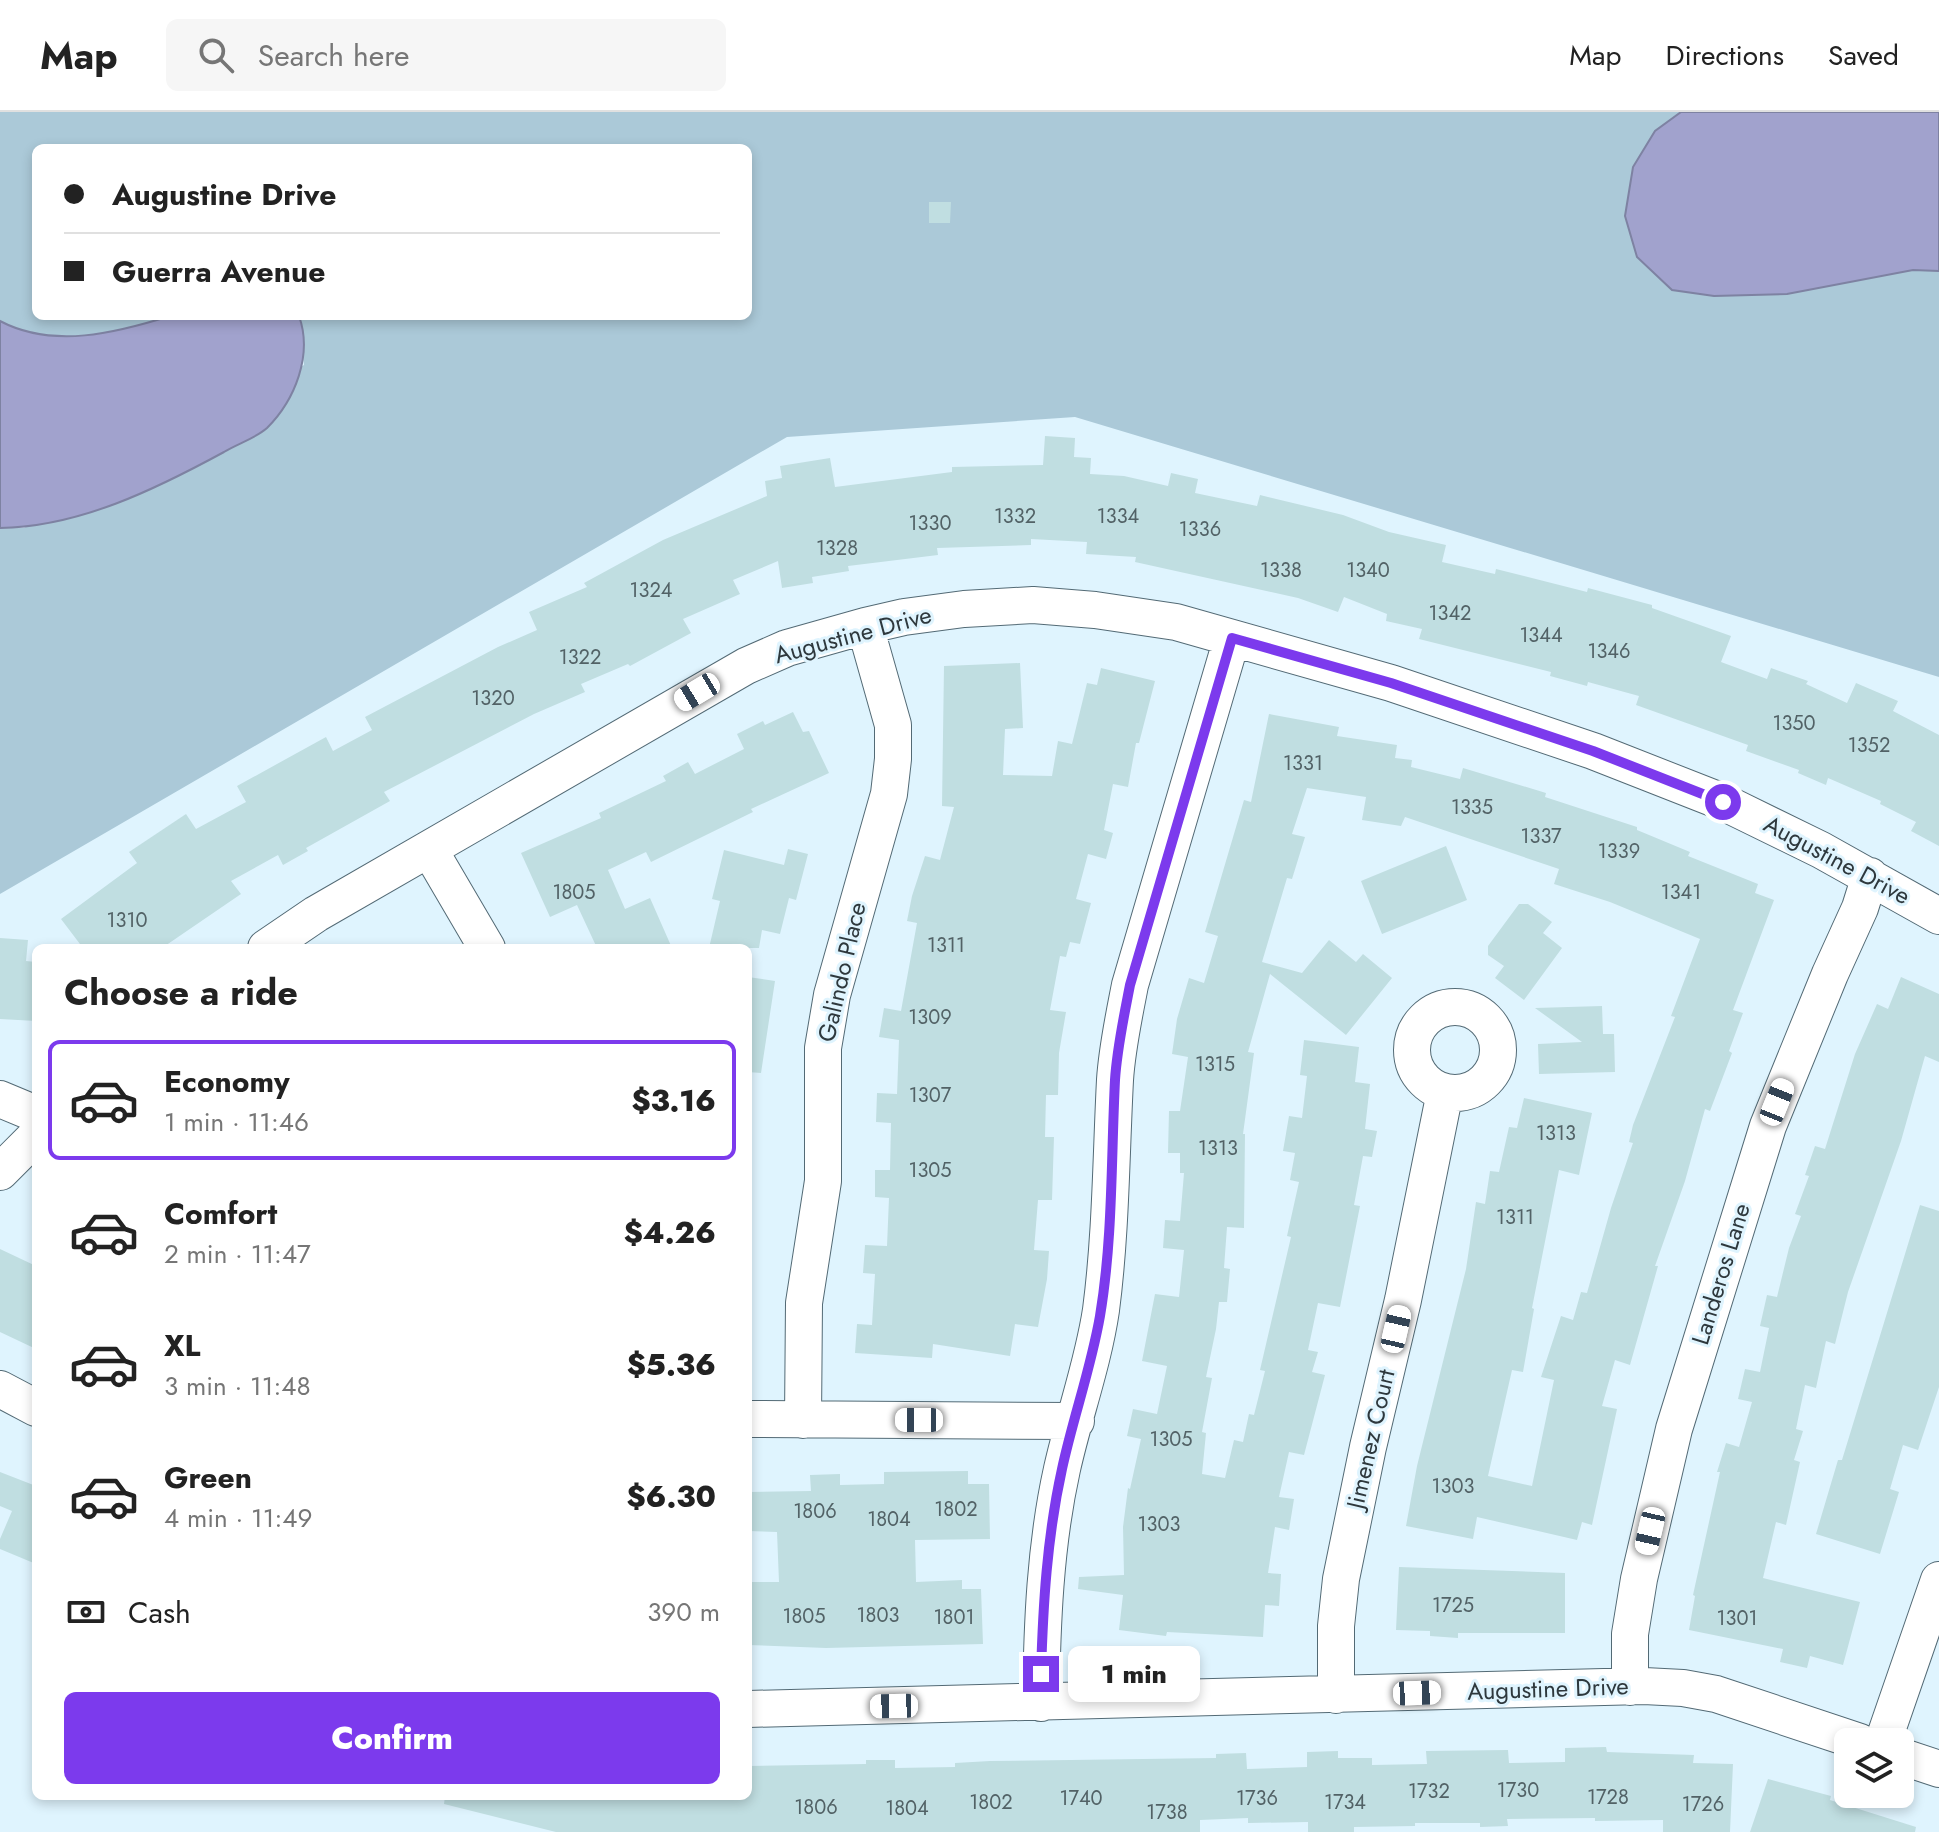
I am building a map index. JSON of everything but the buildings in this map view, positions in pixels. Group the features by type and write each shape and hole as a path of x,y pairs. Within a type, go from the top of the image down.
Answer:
{"street":[{"name":"Augustine Drive","path":"272,944 316,914 746,666 787,648 904,617 964,609 1033,605 1176,622 1391,683 1593,751 1723,802 1870,876 1939,916"},
{"name":"Galindo Place","path":"803,1420 804,1303 823,1181 823,1048 832,995 889,794 893,759 893,725 865,626"},
{"path":"1041,1703 1046,1574 1062,1468 1100,1318 1108,1260 1115,1078 1130,985 1232,638"},
{"path":"429,849 485,944"},
{"name":"Landeros Lane","path":"1630,1687 1630,1634 1639,1579 1678,1415 1768,1126 1860,908 1870,876"},
{"name":"Jimenez Court","path":"1336,1695 1336,1626 1341,1579 1445,1092"},
{"path":"0,1099 32,1112"},
{"path":"0,1172 32,1140"},
{"path":"0,1389 32,1406"},
{"path":"752,1419 1076,1421"},
{"path":"1888,1728 1939,1580"},
{"name":"Augustine Drive","path":"752,1709 1683,1688 1716,1694 1834,1733"},
{"path":"1914,1761 1939,1769"}],"shaded area":[{"path":"0,112 1681,112 1655,131 1714,296 1787,294 1913,270 1939,271 1939,677 1075,417 787,437 0,894 0,528 24,528 304,365 299,320 752,320 752,144 32,144 32,320 158,320 118,333 68,337 26,331 0,321"}],"water":[{"path":"1681,112 1939,112 1939,271 1913,270 1787,294 1714,296 1672,290 1637,257 1625,216 1633,167 1655,131"},
{"path":"156,320 300,320 304,346 299,376 277,417 252,438 116,504 59,521 0,528 0,321 20,330 63,336 128,328"}],"route":[{"path":"1041,1674 1044,1589 1052,1528 1062,1468 1100,1318 1108,1260 1115,1078 1130,985 1232,638 1391,683 1593,751 1723,802"}]}
